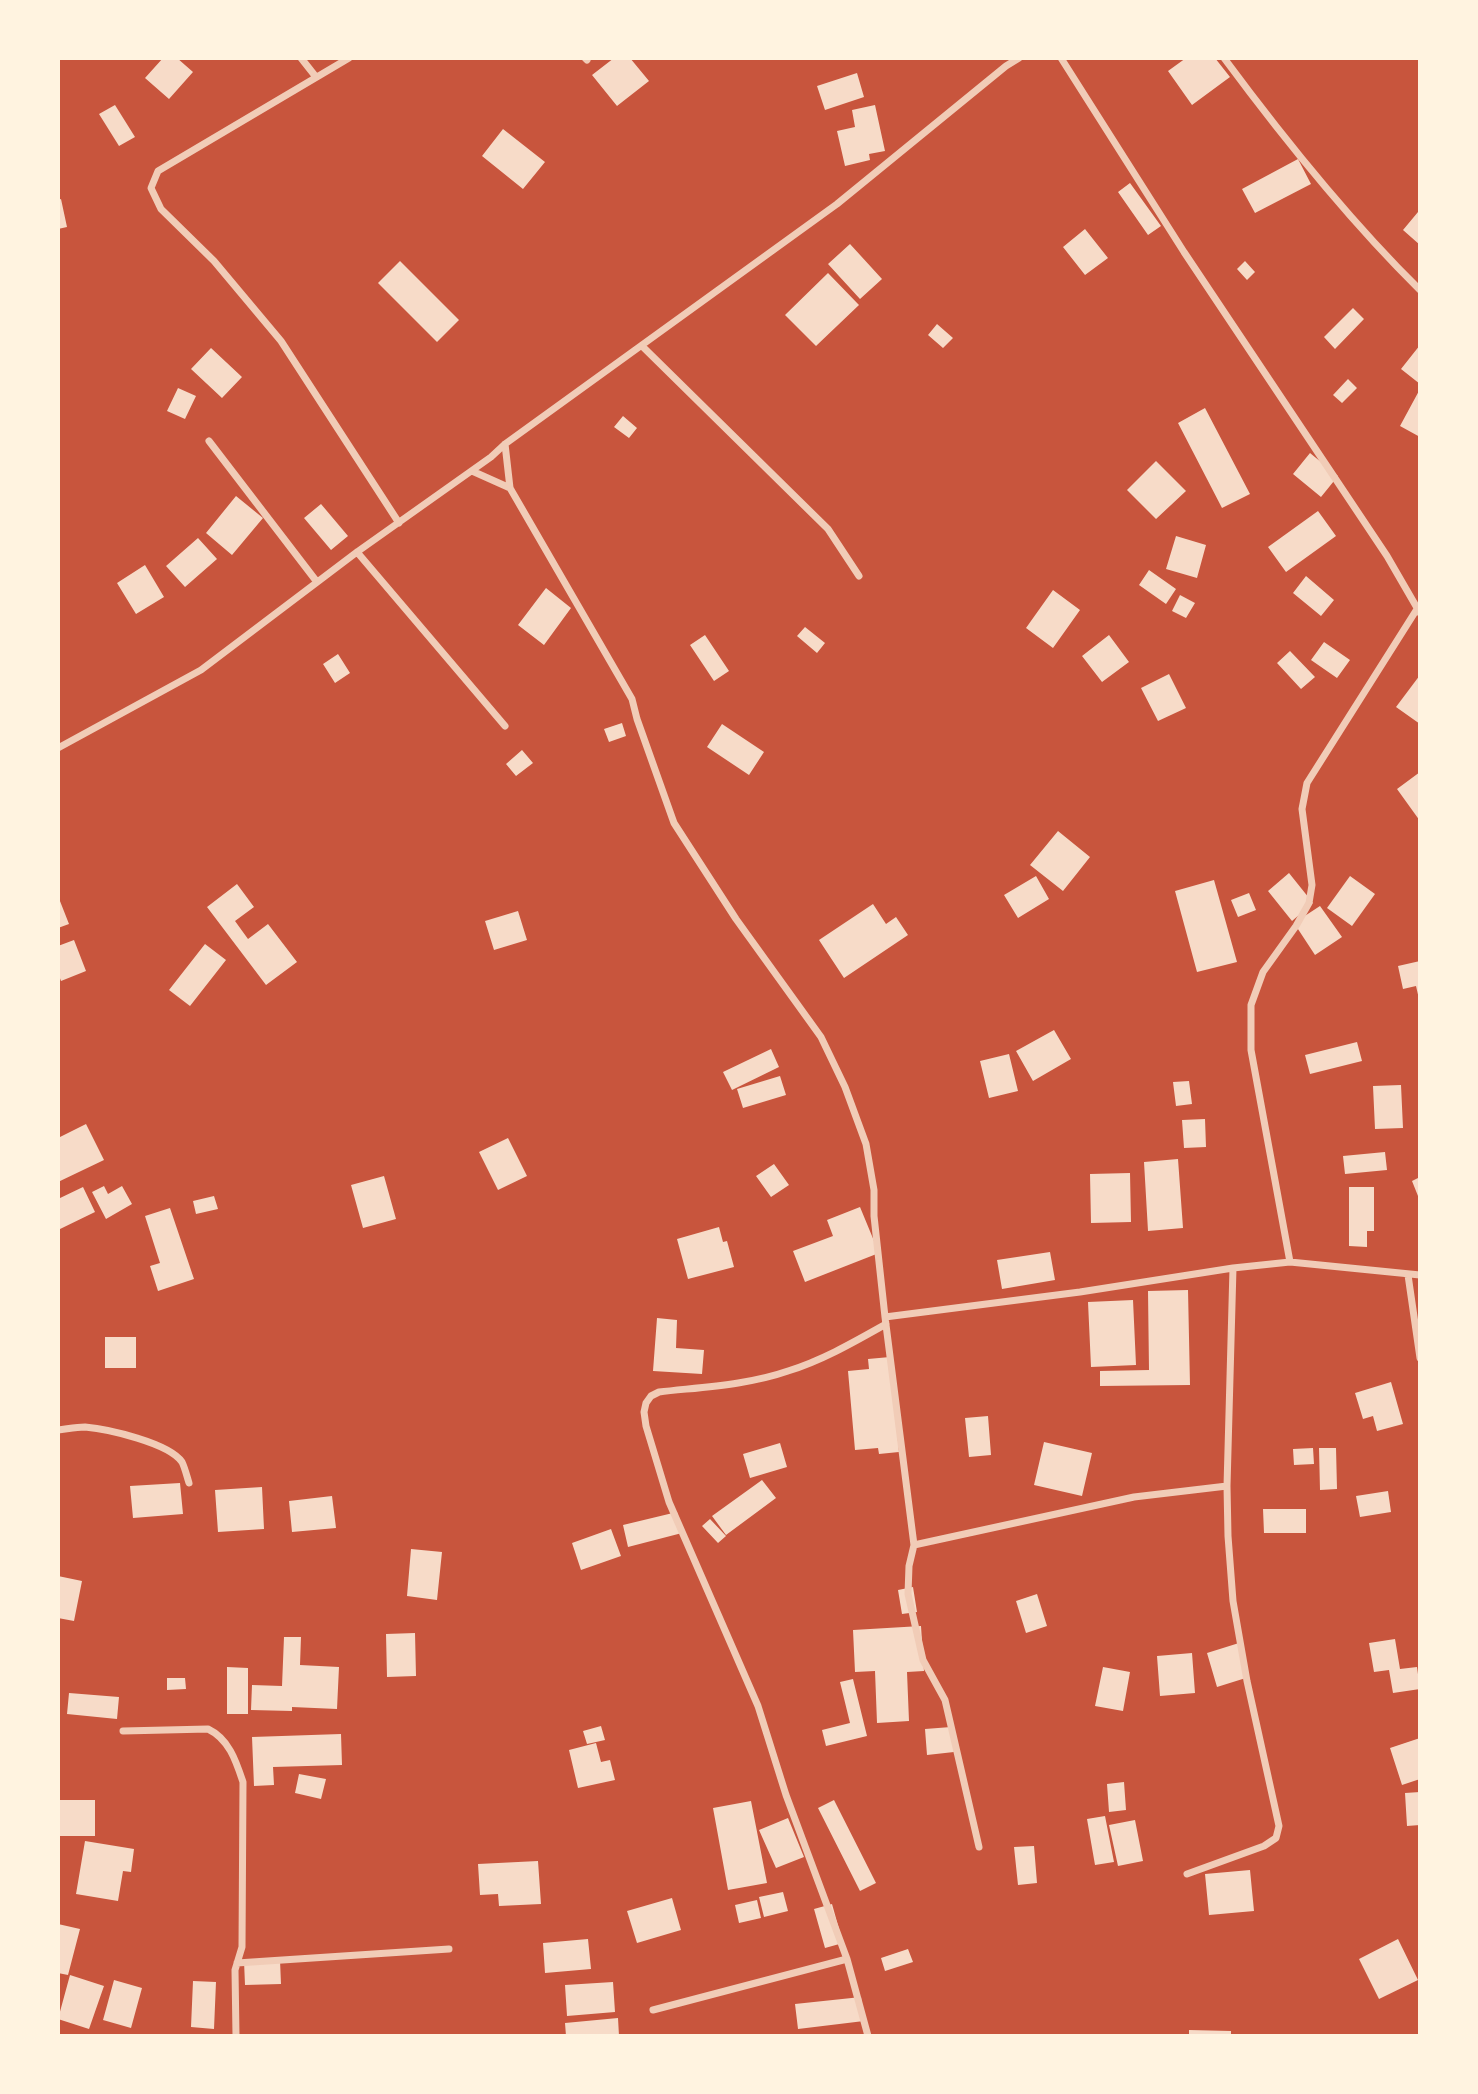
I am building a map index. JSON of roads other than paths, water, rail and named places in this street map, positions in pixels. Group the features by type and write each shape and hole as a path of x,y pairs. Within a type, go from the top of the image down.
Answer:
{"street":[{"path":"301,58 316,77"},
{"path":"349,58 158,171 151,188 161,209 214,261 281,341 399,523"},
{"path":"1002,58 1006,66"},
{"path":"58,748 201,670 357,552 837,204 1019,58"},
{"path":"1061,58 1184,252 1387,556 1418,611 1307,783 1302,809 1312,885 1309,903 1263,972 1251,1004 1251,1050 1290,1262"},
{"path":"1224,58 1262,109 1375,246 1420,290"},
{"path":"642,346 828,529 859,576"},
{"path":"209,441 317,582"},
{"path":"505,444 510,488 632,699 674,823 737,919 815,1028 835,1065 866,1144 874,1190 874,1216 914,1545 909,1566 908,1594 923,1660 944,1700 979,1847"},
{"path":"472,471 510,488"},
{"path":"357,552 505,726"},
{"path":"869,2036 847,1959 786,1795 758,1706 668,1502 646,1426 644,1412 651,1396 660,1392 741,1382 786,1372 826,1357 886,1321 1233,1268 1290,1262 1420,1275"},
{"path":"1187,1874 1264,1846 1276,1838 1279,1826 1247,1681 1233,1601 1227,1486 1233,1268"},
{"path":"1408,1275 1420,1358"},
{"path":"58,1430 82,1427 146,1441 170,1451 182,1463 189,1483"},
{"path":"914,1545 1135,1497 1227,1486"},
{"path":"123,1731 208,1729 217,1733 233,1754 243,1782 242,1948 236,1970 236,2036"},
{"path":"237,1963 449,1949"},
{"path":"653,2010 847,1959"}]}
